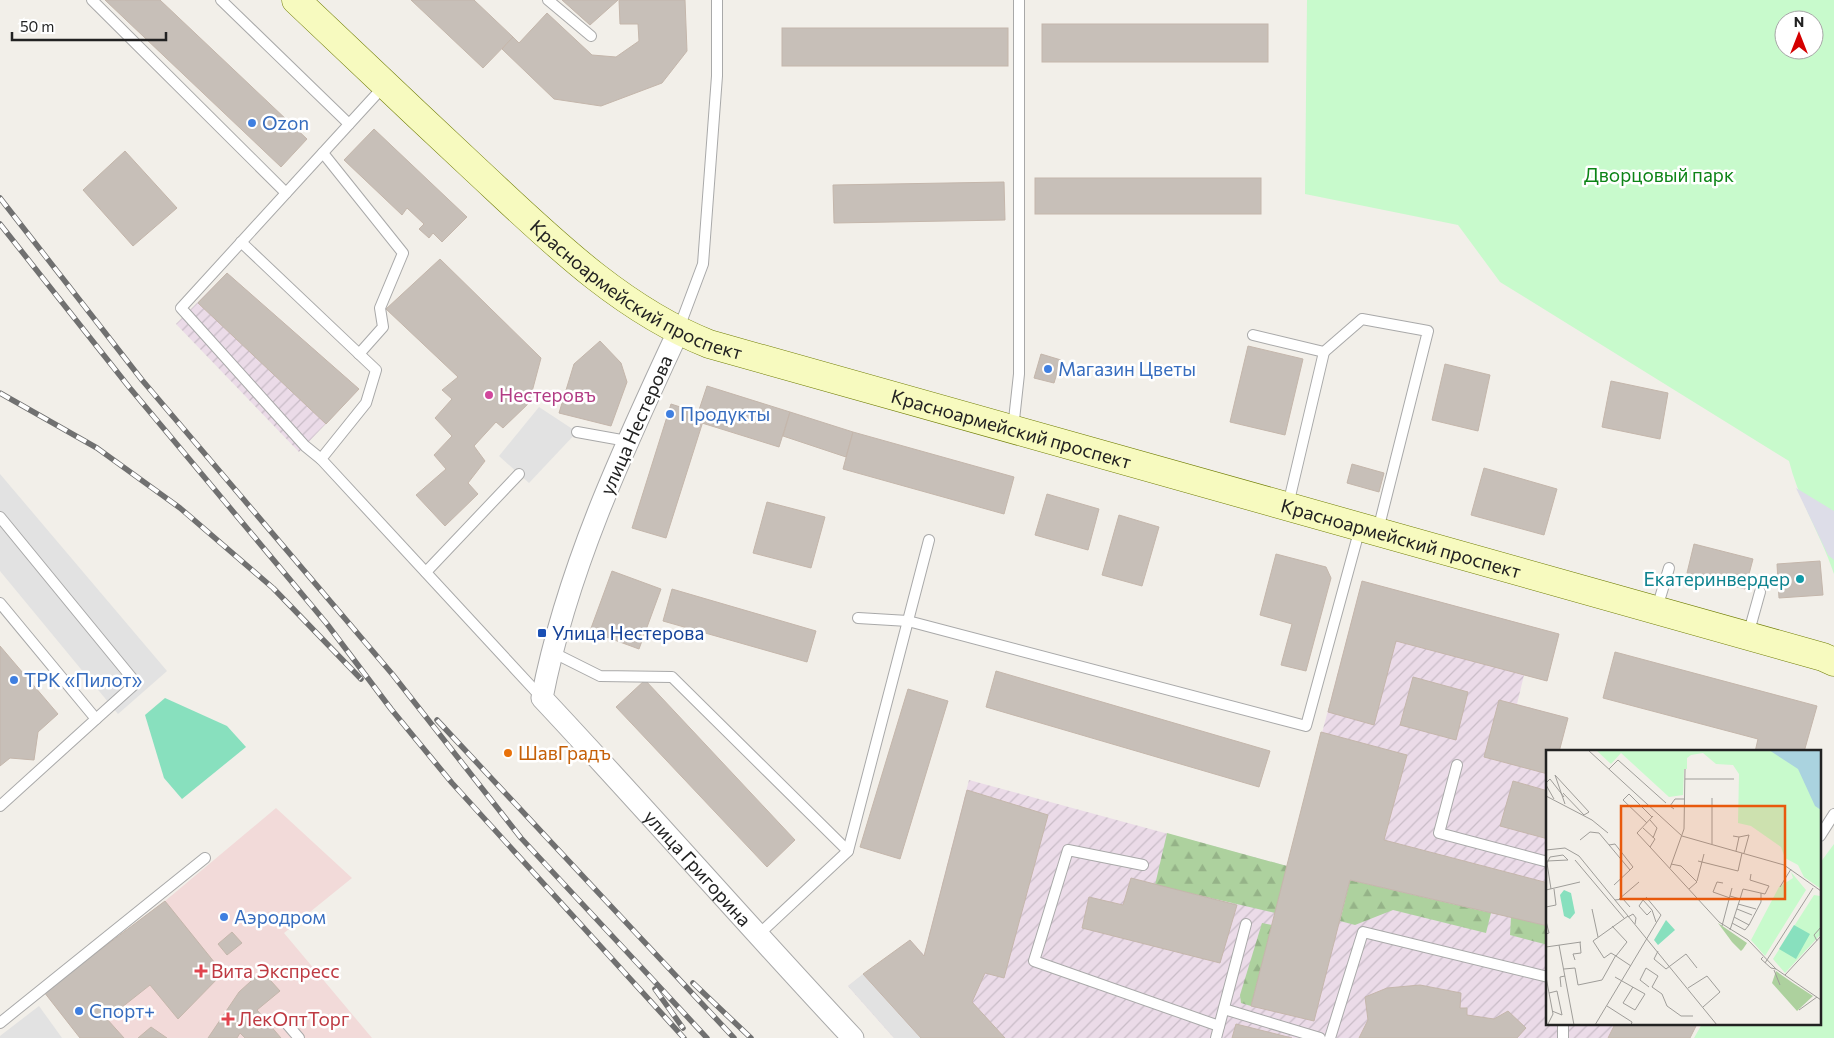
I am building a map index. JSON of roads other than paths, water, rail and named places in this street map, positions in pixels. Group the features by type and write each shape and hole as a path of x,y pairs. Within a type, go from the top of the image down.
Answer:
{"main road":[{"name":"Красноармейский проспект","path":"296,0 509,201 607,287 678,332 710,344 1748,635 1834,662"}],"street":[{"name":"улица Нестерова","path":"542,698 551,652 579,559 626,441 678,332"},
{"name":"улица Григорина","path":"542,698 594,753 757,936 853,1038"}],"lane":[{"path":"92,0 286,193"},
{"path":"221,0 349,124"},
{"path":"548,0 591,36"},
{"name":"улица Нестерова","path":"678,332 703,264 717,76 717,0"},
{"path":"1013,429 1019,374 1019,0"},
{"path":"385,85 181,308 305,446 321,459 542,698"},
{"path":"323,152 403,253 380,308 383,327 359,354"},
{"path":"241,242 376,370 366,403 321,459"},
{"path":"858,618 908,621 1306,726 1369,529 1428,331 1362,319 1324,352 1288,506"},
{"path":"1253,335 1324,352"},
{"path":"578,432 626,441"},
{"path":"426,572 519,474"},
{"path":"0,517 136,683 0,806"},
{"path":"757,936 848,851 928,540"},
{"path":"1657,610 1669,568"},
{"path":"1748,635 1760,592"},
{"path":"0,603 96,719"},
{"path":"551,652 600,676 672,676 848,851"},
{"path":"1457,765 1439,833 1546,861"},
{"path":"1822,833 1834,814"},
{"path":"1143,865 1068,850 1034,961 1219,1026"},
{"path":"0,1023 205,858"},
{"path":"1216,1038 1246,924"},
{"path":"1330,1038 1363,932 1546,976"},
{"path":"1224,1009 1320,1038"},
{"path":"281,1017 299,1038"}],"railway":[{"path":"0,198 142,380 393,675 521,838 707,1038"},
{"path":"0,224 129,387 327,624 391,709 452,783 684,1038"},
{"path":"0,393 97,448 180,508 273,588 361,679"},
{"path":"437,720 734,1038"},
{"path":"693,983 751,1038"},
{"path":"655,989 683,1028"}],"place":[{"name":"Ozon","path":"252,123"},
{"name":"Магазин Цветы","path":"1048,369"},
{"name":"Нестеровъ","path":"489,395"},
{"name":"Продукты","path":"670,414"},
{"name":"Екатеринвердер","path":"1800,579"},
{"name":"Улица Нестерова","path":"542,633"},
{"name":"ТРК «Пилот»","path":"14,680"},
{"name":"ШавГрадъ","path":"508,753"},
{"name":"Аэродром","path":"224,917"},
{"name":"Вита Экспресс","path":"201,971"},
{"name":"Спорт+","path":"79,1011"},
{"name":"ЛекОптТорг","path":"228,1019"}],"park label":[{"name":"Дворцовый парк","path":"1659,175"}]}
